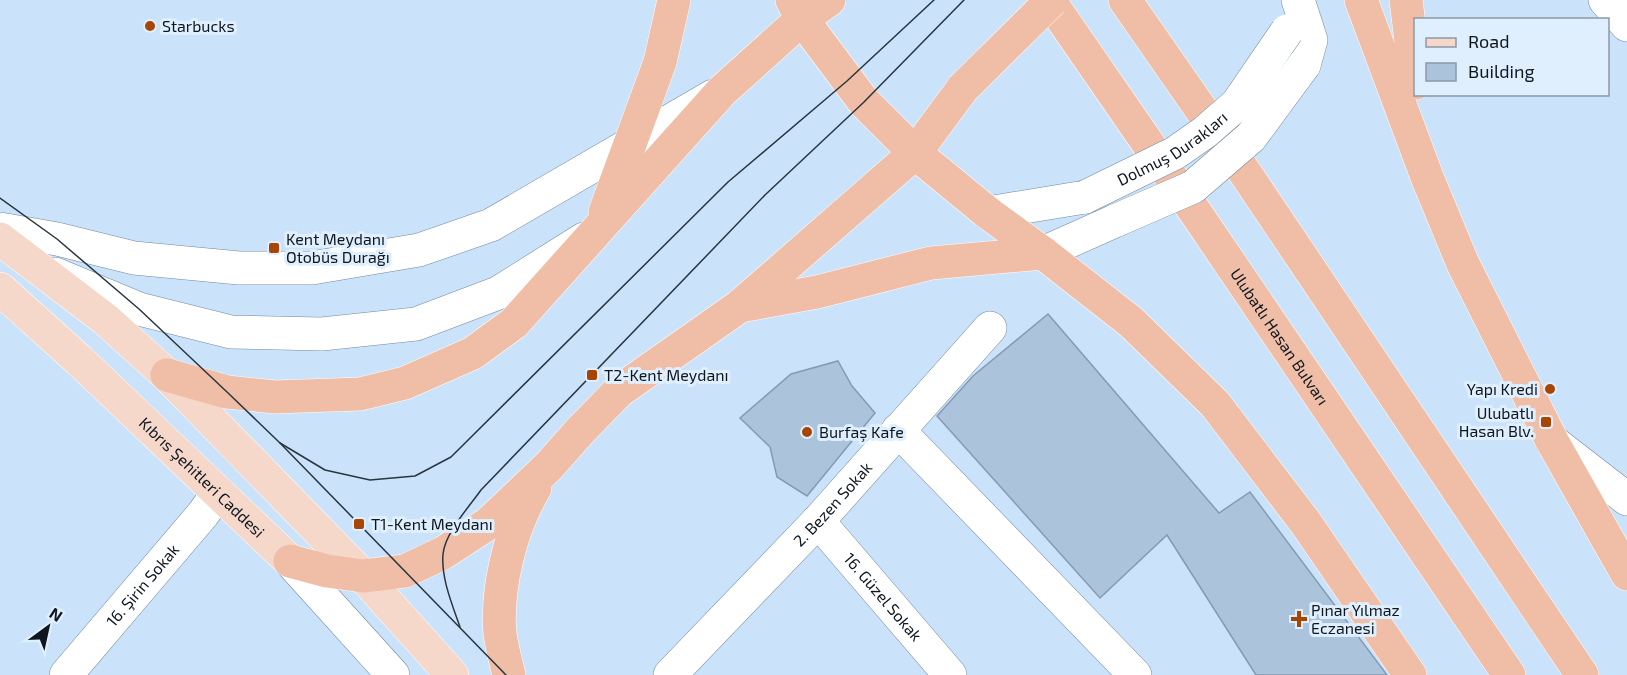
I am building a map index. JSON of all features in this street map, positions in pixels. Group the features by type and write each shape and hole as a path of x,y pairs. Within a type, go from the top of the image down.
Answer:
{"highway":[{"path":"598,230 660,62 674,0"},
{"path":"167,375 227,392 275,397 360,394 405,383 473,353 514,323 797,10 829,0"},
{"path":"290,561 327,571 363,576 405,572 443,553 489,523 549,466 619,391 740,306 915,153 963,88 1051,0"},
{"name":"Ulubatlı Hasan Bulvarı","path":"1051,0 1509,675"},
{"path":"1125,0 1257,189 1582,675"},
{"path":"1406,0 1414,66"},
{"path":"1368,8 1427,177 1463,264 1552,441 1627,574"},
{"path":"797,10 864,102 915,153 988,213 1131,322 1215,405 1305,522 1410,675"},
{"path":"1417,96 1427,177"},
{"path":"740,306 817,292 931,263 1043,253"},
{"path":"509,675 500,634 501,584 520,515 549,466"}],"main road":[{"path":"0,239 105,319 167,375 363,576 452,675"},
{"name":"Kıbrıs Şehitleri Caddesi","path":"0,289 80,361 290,561"}],"street":[{"path":"1605,0 1627,25"},
{"name":"Dolmuş Durakları","path":"988,213 1085,197 1176,153 1237,104 1293,10 1311,40 1304,66 1251,137 1193,187 1043,253"},
{"path":"0,229 57,239 134,258 239,268 312,268 419,250 491,225 722,91"},
{"path":"34,265 139,309 231,332 322,334 416,324 498,293 598,230"},
{"name":"2. Bezen Sokak","path":"670,675 818,521 990,328"},
{"path":"898,430 1135,675"},
{"path":"1552,441 1627,499"},
{"name":"16. Şirin Sokak","path":"66,675 203,514 218,493"},
{"name":"16. Güzel Sokak","path":"818,521 950,675"},
{"name":"Kıbrıs Şehitleri Caddesi","path":"290,561 393,675"}],"building":[{"path":"1048,314 1219,513 1250,492 1387,675 1256,675 1167,535 1100,598 937,416 973,376"},
{"name":"Burfaş Kafe","path":"838,361 852,386 875,413 807,496 777,477 770,447 740,418 791,374"}],"tram line":[{"path":"280,443 325,470 370,480 415,476 451,457 728,182 847,81 934,0"},
{"path":"460,627 445,582 443,554 453,529 481,490 765,195 864,102 964,0"},
{"path":"0,198 57,239 139,309 280,443 506,675"}],"place":[{"name":"Starbucks","path":"150,26"},
{"name":"Kent Meydanı Otobüs Durağı","path":"274,248"},
{"name":"T2-Kent Meydanı","path":"592,375"},
{"name":"Yapı Kredi","path":"1550,389"},
{"name":"Ulubatlı Hasan Blv.","path":"1546,422"},
{"name":"Burfaş Kafe","path":"807,432"},
{"name":"T1-Kent Meydanı","path":"359,524"},
{"name":"Pınar Yılmaz Eczanesi","path":"1299,619"}]}
